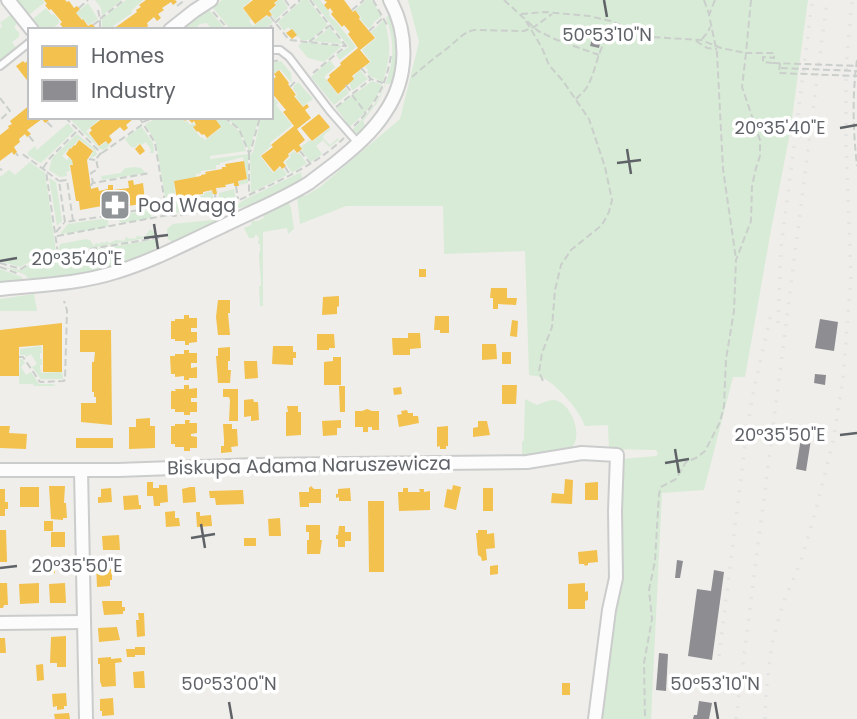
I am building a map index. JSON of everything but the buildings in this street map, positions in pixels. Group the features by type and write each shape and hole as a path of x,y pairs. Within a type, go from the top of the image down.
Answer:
{"street":[{"path":"8,0 30,28"},
{"path":"0,289 104,275 140,264 306,184 358,143 386,111 395,96 403,62 403,43 399,18 390,0"},
{"path":"173,28 209,2"},
{"name":"Biskupa Adama Naruszewicza","path":"0,470 527,462 582,453 617,454 616,578 608,610 595,719"},
{"path":"80,470 86,719"},
{"path":"0,623 84,622"}],"lane":[{"path":"0,66 28,44"},
{"path":"273,50 285,53 301,80 358,143"}],"path":[{"path":"79,8 88,0"},
{"path":"93,25 124,0"},
{"path":"180,10 176,5 185,0"},
{"path":"285,0 291,8"},
{"path":"269,28 300,0"},
{"path":"310,0 346,46"},
{"path":"352,10 364,0"},
{"path":"504,0 521,14 532,28 549,65 589,119 605,167 612,200 602,225 571,250 561,265 555,290 552,327 542,353 539,372 544,381"},
{"path":"645,719 645,663 652,619 649,590 655,561 659,494 661,487 676,479 687,462 705,451 720,422 734,311 736,260 723,169 717,48 704,0"},
{"path":"709,15 715,0"},
{"path":"736,260 751,221 752,186 760,156 760,140 742,87 751,0"},
{"path":"209,2 228,28"},
{"path":"98,10 100,28"},
{"path":"521,14 545,12 589,16 611,21 650,37 701,40 717,48"},
{"path":"400,79 411,79 430,60 466,32 524,32 553,14"},
{"path":"270,16 289,40 346,46"},
{"path":"369,31 384,18"},
{"path":"309,42 330,25"},
{"path":"701,40 710,26"},
{"path":"576,99 589,83 603,44 616,30 627,27"},
{"path":"532,28 599,55"},
{"path":"695,40 706,48 774,53 774,58 763,57 763,62 857,66"},
{"path":"290,87 346,46"},
{"path":"857,60 853,86 853,130 857,166"},
{"path":"780,63 779,73 857,76"},
{"path":"361,68 371,79 384,84"},
{"path":"780,68 857,71"},
{"path":"330,111 371,79"},
{"path":"346,85 366,113"},
{"path":"0,98 10,111 0,120"},
{"path":"67,119 101,153"},
{"path":"140,119 155,143 168,214"},
{"path":"150,173 92,185 91,173 98,169 96,160 101,153 151,119"},
{"path":"226,119 239,130 249,153 259,119"},
{"path":"47,122 52,127"},
{"path":"58,254 45,170 50,158 78,130"},
{"path":"126,130 129,133"},
{"path":"29,136 34,142"},
{"path":"110,142 113,146"},
{"path":"300,151 310,164"},
{"path":"21,153 58,181 65,222"},
{"path":"89,159 96,160"},
{"path":"285,167 290,176"},
{"path":"58,181 67,180 73,221"},
{"path":"110,180 110,185"},
{"path":"236,186 239,200"},
{"path":"215,194 218,210"},
{"path":"55,235 168,214 174,216 227,209 250,195"},
{"path":"194,201 196,213"},
{"path":"55,235 65,222 157,207"},
{"path":"117,214 119,225"},
{"path":"0,263 21,269 40,257 163,237"},
{"path":"0,267 22,275 27,286"},
{"path":"19,357 23,357 40,382 63,382 66,378 64,355 67,310 64,301"}],"green space":[{"path":"16,0 43,0 44,3 25,18 13,3"},
{"path":"95,0 122,0 102,16 101,8"},
{"path":"126,0 143,0 132,13 113,26 114,28 102,28 102,19"},
{"path":"222,0 251,0 242,8 253,26 267,16 273,22 266,28 229,28 213,8"},
{"path":"279,0 283,0 288,8 275,20 270,11"},
{"path":"302,0 308,0 327,24 310,40 301,40 298,36 296,38 297,35 288,27 284,31 278,22"},
{"path":"312,0 320,0 356,47 340,60 336,55 349,47"},
{"path":"366,0 371,0 382,16 370,28 355,10"},
{"path":"408,0 808,0 790,133 745,377 733,377 704,490 662,493 651,719 599,719 619,581 622,459 658,454 656,450 609,449 608,425 585,426 574,406 557,388 543,378 529,375 525,251 444,254 443,206 346,206 300,224 297,196 305,196 320,187 400,119 419,42"},
{"path":"88,3 98,19 89,25 76,13"},
{"path":"46,8 59,20 53,28 34,28 29,22"},
{"path":"209,10 224,28 210,28 207,23 195,28 175,28 194,14 201,15"},
{"path":"391,13 397,48 394,83 386,84 377,103 363,121 366,128 357,134 352,130 373,106 387,79 392,49 386,18"},
{"path":"12,14 18,22 14,27 19,37 12,42 17,49 0,62 0,21"},
{"path":"384,20 389,51 383,82 367,72 365,67 371,62 362,50 376,38 371,32"},
{"path":"330,28 343,44 313,41"},
{"path":"303,42 342,46 324,62 308,58 298,46"},
{"path":"330,60 335,67 324,77 338,95 346,88 349,93 334,105 311,77"},
{"path":"281,61 291,73 292,83 280,69 273,74 273,63"},
{"path":"360,70 368,79 352,90 349,83"},
{"path":"372,81 382,85 376,98 348,128 336,108"},
{"path":"298,82 313,99 303,106 293,89"},
{"path":"273,97 278,103 276,105 292,125 270,143 271,146 260,156 273,173 280,168 287,175 251,193 250,155 261,119 273,119"},
{"path":"100,119 86,131 99,147 106,142 109,146 103,150 99,148 71,120"},
{"path":"156,119 183,119 190,125 193,123 193,128 205,140 221,128 216,121 224,119 239,131 246,151 210,156 210,159 248,154 248,183 239,185 239,181 247,179 243,157 220,163 216,165 216,169 201,171 196,177 174,181 176,202 186,203 191,200 194,211 171,213 167,209 156,143 145,124"},
{"path":"228,119 258,119 249,151 239,129"},
{"path":"68,123 74,131 41,163 28,155 35,146 37,150"},
{"path":"140,127 153,143 154,153 150,153 146,142 134,148 125,139"},
{"path":"330,128 323,138 330,145 338,138 339,140 329,147 323,140 316,146 322,154 311,162 301,147"},
{"path":"77,134 95,149 97,155 90,158 94,150 79,139 62,156 72,160 73,164 69,165 67,176 60,177 49,170 52,158"},
{"path":"294,151 307,163 292,173 285,162"},
{"path":"30,162 45,173 56,252 20,267 0,261 0,177 9,170 15,175"},
{"path":"135,167 146,173 102,180 101,176 121,173 125,168"},
{"path":"301,172 302,179 276,194 248,206 229,210 244,200"},
{"path":"49,178 56,182 62,221 57,226"},
{"path":"234,189 233,202 220,208 219,193"},
{"path":"212,191 215,208 197,211 197,196"},
{"path":"288,201 294,229 288,234 287,228 263,232 263,306 260,306 259,238 256,234 254,238 249,238 244,228 251,225 252,221 264,218 261,210"},
{"path":"152,210 151,218 122,223 119,221 119,215"},
{"path":"108,218 108,226 60,234 68,224"},
{"path":"221,219 172,242 168,239 167,229 173,224"},
{"path":"150,229 158,235 67,252 60,251 59,248 60,244 86,239 94,246 106,241 124,241 126,237 145,237"},
{"path":"157,239 159,241 152,251 139,259 80,274 30,280 24,274 4,267 21,270 42,258"},
{"path":"0,269 22,277 23,281 0,283"},
{"path":"34,294 37,311 0,311 0,299"},
{"path":"41,346 41,373 62,372 63,379 41,379 32,367 37,364 31,354 26,357 20,355 20,349"},
{"path":"20,359 25,363 21,367 26,375 31,372 39,384 56,386 19,384"},
{"path":"525,399 537,405 558,401 568,410 575,425 576,440 573,447 558,453 524,457 522,455"}],"railway":[{"path":"736,719 827,0"},
{"path":"765,719 772,643 783,603 801,561 818,502 833,442 843,379 851,276 846,68 852,0"},
{"path":"778,323 781,248 812,3"},
{"path":"719,656 747,429 772,310"}],"place":[{"name":"Pod Wagą","path":"115,205"}]}
